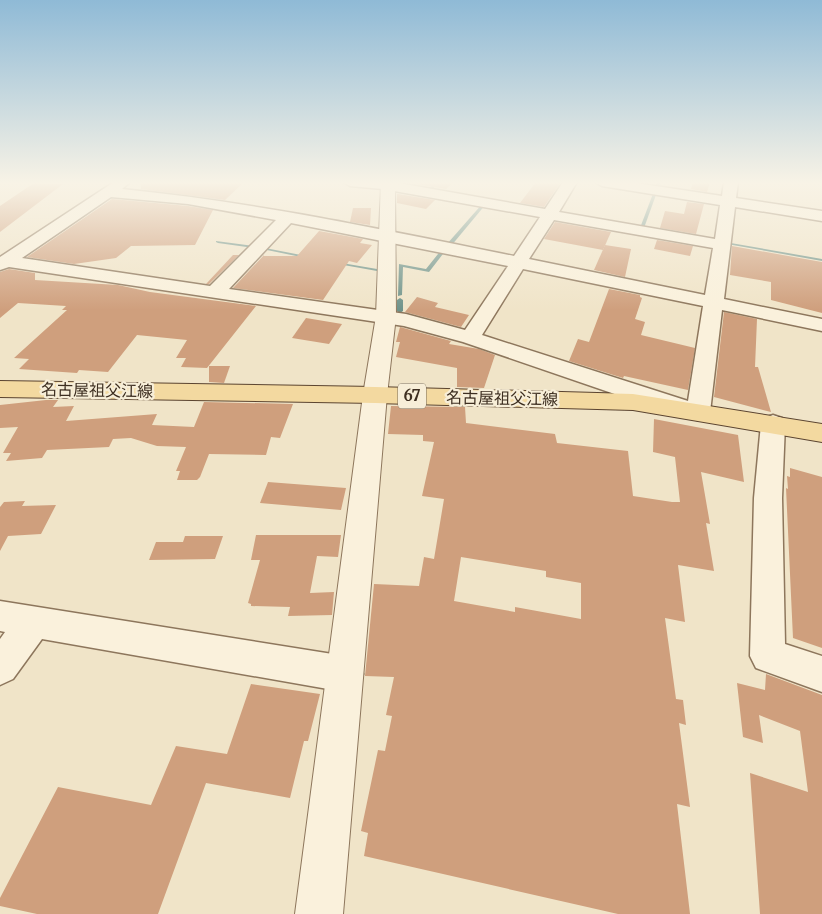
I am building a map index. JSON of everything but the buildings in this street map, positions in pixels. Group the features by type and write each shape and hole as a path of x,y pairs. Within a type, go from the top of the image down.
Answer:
{"main road":[{"name":"名古屋祖父江線","path":"0,389 375,395 632,402 822,433"}],"street":[{"path":"3,263 60,225"},
{"path":"215,292 281,225"},
{"path":"330,225 822,325"},
{"path":"319,914 375,395 386,316 387,225"},
{"path":"470,338 542,225"},
{"path":"608,225 722,245"},
{"path":"3,263 386,316 470,338 695,412 714,303 725,225"},
{"path":"773,424 768,498 768,656 822,674"},
{"path":"0,616 345,674"},
{"path":"0,667 34,623"}],"waterway":[{"path":"449,245 466,225"},
{"path":"218,242 254,247"},
{"path":"727,243 822,260"},
{"path":"262,248 306,257"},
{"path":"400,295 401,265 427,271 444,250"},
{"path":"338,263 377,270"},
{"path":"400,300 400,311"}]}
